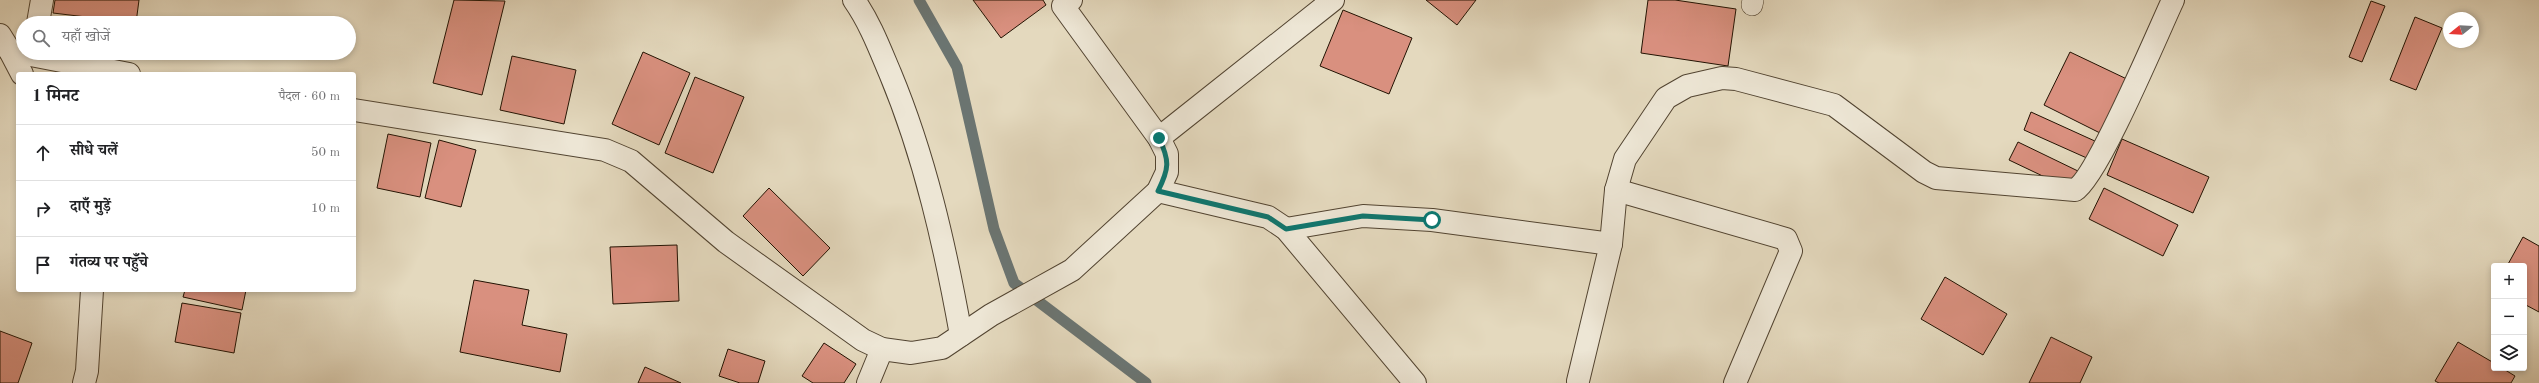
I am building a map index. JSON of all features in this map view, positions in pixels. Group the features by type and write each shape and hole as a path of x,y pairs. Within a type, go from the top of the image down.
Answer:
{"street":[{"path":"39,16 42,0"},
{"path":"854,0 868,21 898,91 917,144 947,259 960,335"},
{"path":"1159,138 1333,0"},
{"path":"1580,382 1611,244 1616,190 1625,160 1666,98 1687,86 1722,78 1736,79 1834,105 1924,172 1936,178 2075,190 2084,184 2099,158 2173,0"},
{"path":"356,110 605,150 621,156 631,162 726,242 863,340 882,350 911,353 927,352 942,348 991,315 1072,270 1158,191 1167,172 1167,154 1159,138 1065,2"},
{"path":"5,43 16,47"},
{"path":"5,43 21,72"},
{"path":"62,60 119,72"},
{"path":"1616,190 1786,239 1789,243 1791,251 1736,383"},
{"path":"1158,191 1268,217 1286,229 1414,383"},
{"path":"1286,229 1363,216 1432,220 1611,244"},
{"path":"84,383 87,371 92,292"},
{"path":"868,383 882,350"}],"building":[{"path":"55,0 139,0 137,16 78,16 53,13"},
{"path":"454,0 505,1 482,95 433,83"},
{"path":"973,0 1043,0 1046,5 1001,38"},
{"path":"1426,0 1476,0 1457,25"},
{"path":"1648,0 1675,0 1736,9 1728,66 1641,53"},
{"path":"2371,1 2385,6 2362,62 2349,57"},
{"path":"1343,10 1412,38 1389,94 1320,66"},
{"path":"2415,17 2442,28 2416,90 2390,80"},
{"path":"643,52 690,73 659,145 612,124"},
{"path":"2070,52 2131,81 2104,135 2044,105"},
{"path":"512,56 576,70 564,124 500,110"},
{"path":"695,77 744,97 713,173 665,153"},
{"path":"2031,112 2097,142 2089,159 2024,130"},
{"path":"388,134 431,143 420,197 377,188"},
{"path":"2122,139 2209,177 2193,213 2107,175"},
{"path":"439,140 476,150 461,207 425,198"},
{"path":"2018,142 2080,172 2072,190 2009,160"},
{"path":"769,188 830,248 803,276 743,216"},
{"path":"2104,188 2178,225 2163,256 2089,219"},
{"path":"2523,237 2539,246 2539,312 2527,306 2527,263 2509,263"},
{"path":"677,245 679,301 613,304 610,247"},
{"path":"1945,277 2007,314 1983,355 1921,319"},
{"path":"474,280 529,290 522,325 567,334 560,372 460,352"},
{"path":"184,292 246,292 242,310 183,297"},
{"path":"182,303 241,313 234,353 175,342"},
{"path":"0,331 32,343 18,383 0,383"},
{"path":"2051,337 2092,357 2080,383 2029,383"},
{"path":"2458,342 2491,361 2491,371 2507,371 2515,376 2511,383 2439,383 2435,381"},
{"path":"824,343 856,364 844,383 813,383 802,376"},
{"path":"728,349 765,361 758,383 740,383 719,376"},
{"path":"645,367 681,383 638,383"}],"waterway":[{"path":"919,0 957,67 994,229 1014,283 1146,383"}],"route":[{"path":"1159,138 1167,154 1167,172 1158,191 1268,217 1286,229 1363,216 1432,220"}]}
